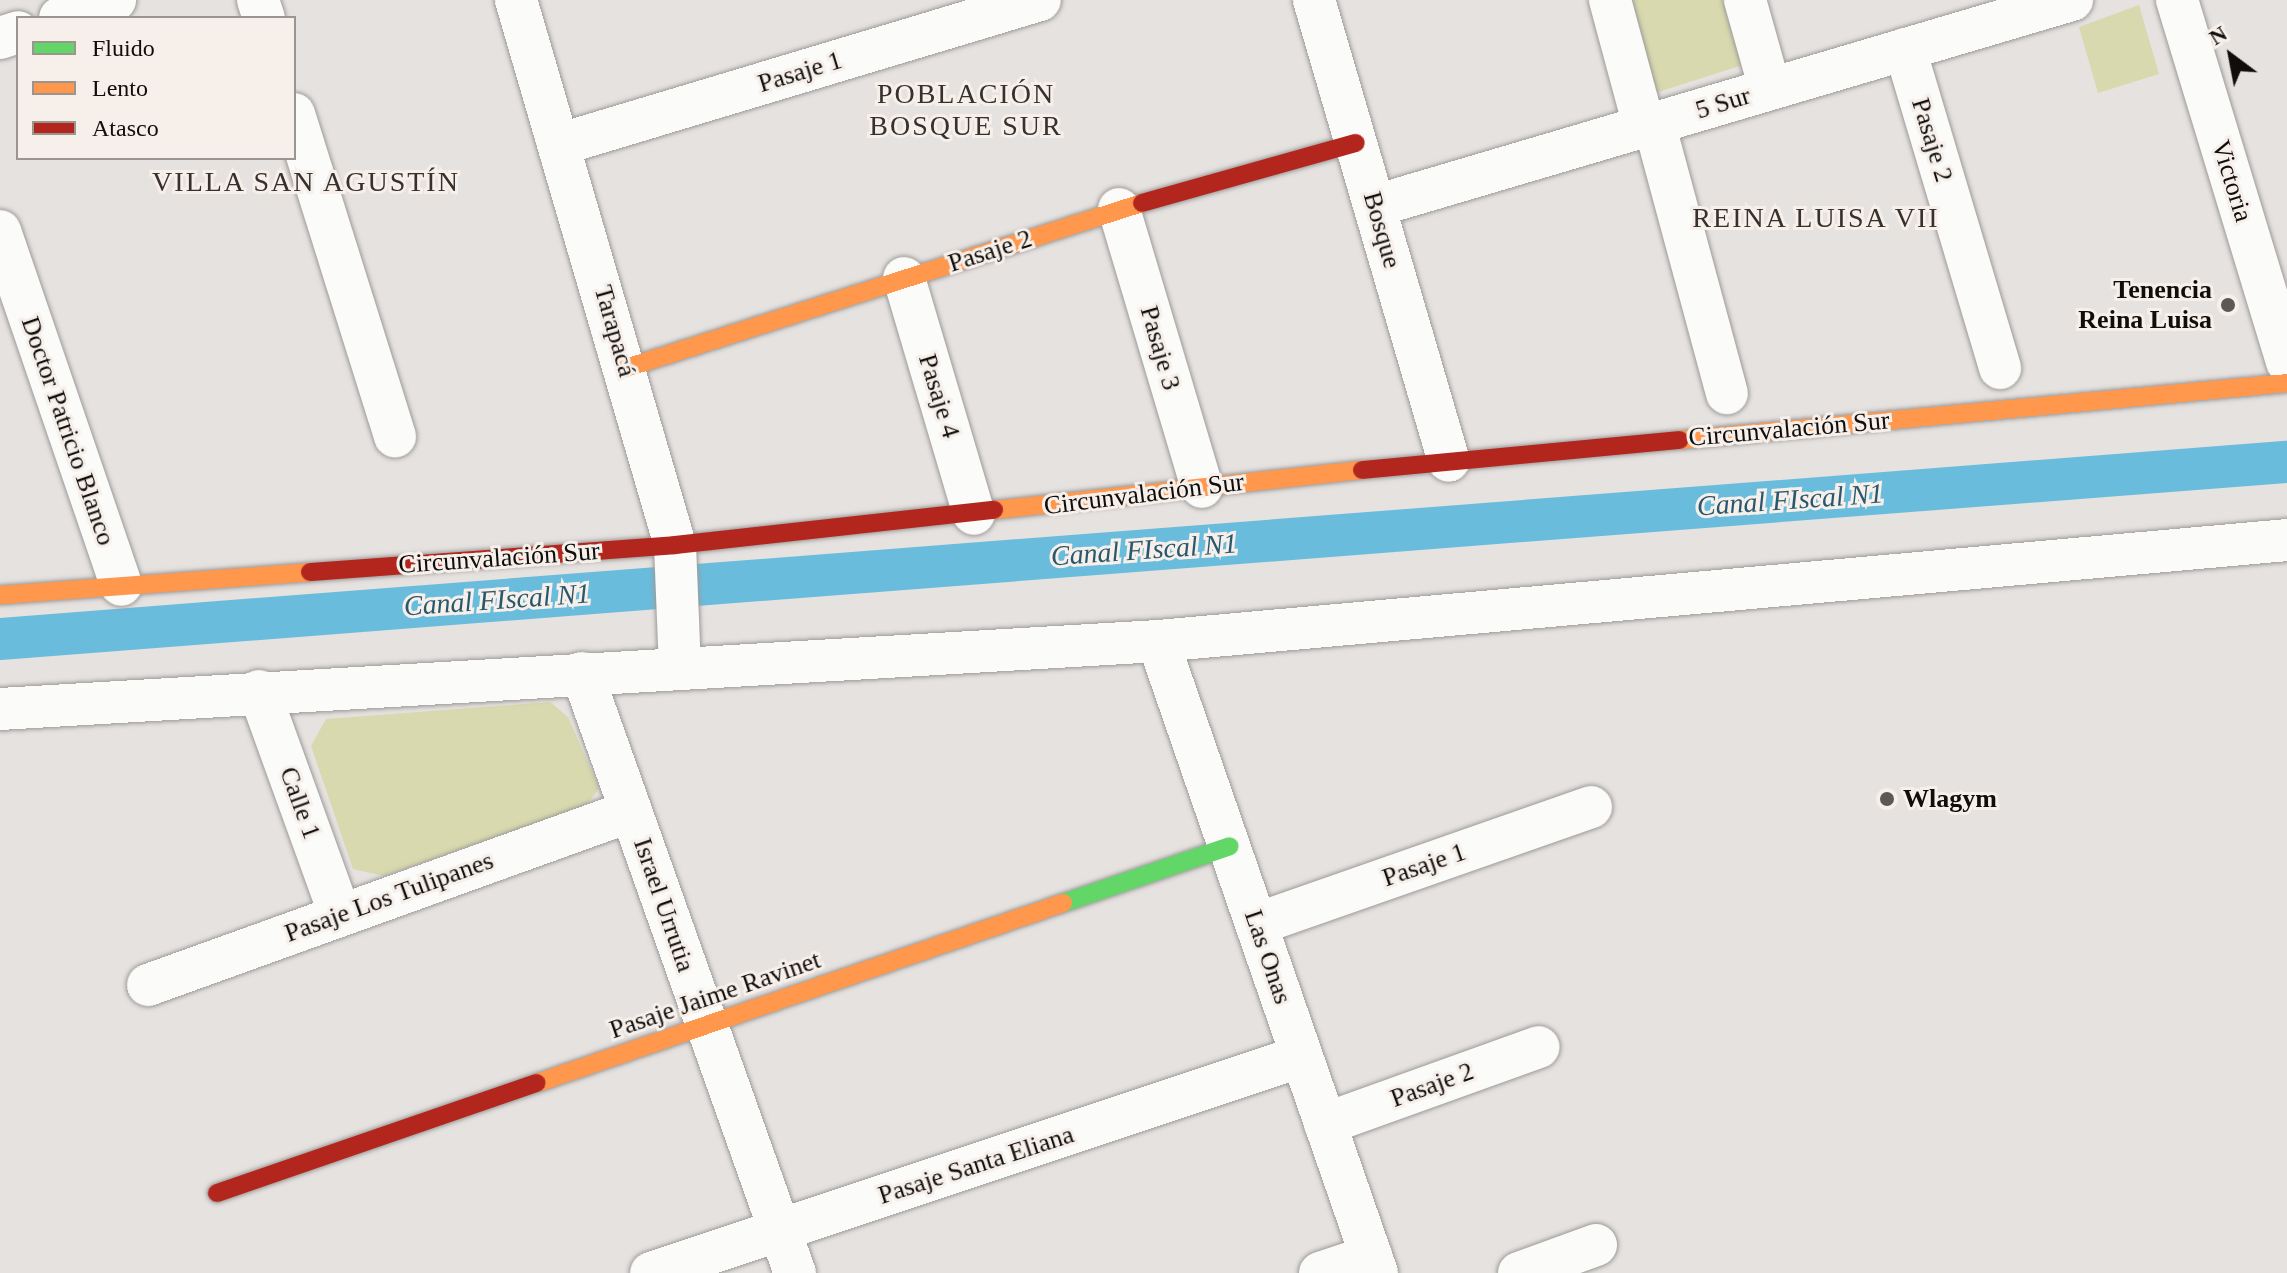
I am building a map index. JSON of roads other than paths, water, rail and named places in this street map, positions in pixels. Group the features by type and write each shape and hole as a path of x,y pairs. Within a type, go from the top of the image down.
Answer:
{"street":[{"path":"66,16 115,0"},
{"name":"Tarapacá","path":"516,0 626,368 676,557 680,658"},
{"name":"Pasaje 1","path":"561,144 1040,0"},
{"name":"Bosque","path":"1314,0 1449,461"},
{"path":"1610,0 1727,393"},
{"path":"1745,0 1770,89"},
{"name":"5 Sur","path":"1375,206 2072,0"},
{"name":"Victoria","path":"2177,0 2287,362"},
{"name":"Pasaje 2","path":"1905,49 2000,368"},
{"path":"296,120 395,437"},
{"name":"Pasaje 2","path":"626,368 1119,209 1356,143"},
{"name":"Pasaje 3","path":"1119,209 1202,487"},
{"name":"Doctor Patricio Blanco","path":"0,231 121,585"},
{"name":"Pasaje 4","path":"904,278 974,514"},
{"name":"Circunvalación Sur","path":"0,595 121,585 676,557 974,514 1202,487 2287,383"},
{"path":"0,709 582,673 680,658 1158,641 2287,540"},
{"name":"Las Onas","path":"1158,641 1374,1264"},
{"name":"Israel Urrutia","path":"582,673 795,1273"},
{"name":"Calle 1","path":"259,691 340,915"},
{"name":"Pasaje 1","path":"1257,924 1591,807"},
{"name":"Pasaje Los Tulipanes","path":"148,985 631,811"},
{"name":"Pasaje Jaime Ravinet","path":"217,1193 1230,846"},
{"name":"Pasaje 2","path":"1325,1124 1539,1047"},
{"name":"Pasaje Santa Eliana","path":"651,1273 1302,1056"},
{"path":"1519,1273 1596,1245"},
{"path":"1320,1273 1374,1264"}],"waterway":[{"name":"Canal FIscal N1","path":"0,639 2287,462"}],"place":[{"name":"Tenencia Reina Luisa","path":"2228,305"},
{"name":"Wlagym","path":"1887,799"}],"district":[{"name":"POBLACIÓN BOSQUE SUR","path":"966,110"},
{"name":"VILLA SAN AGUSTÍN","path":"306,182"},
{"name":"REINA LUISA VII","path":"1816,218"}]}
